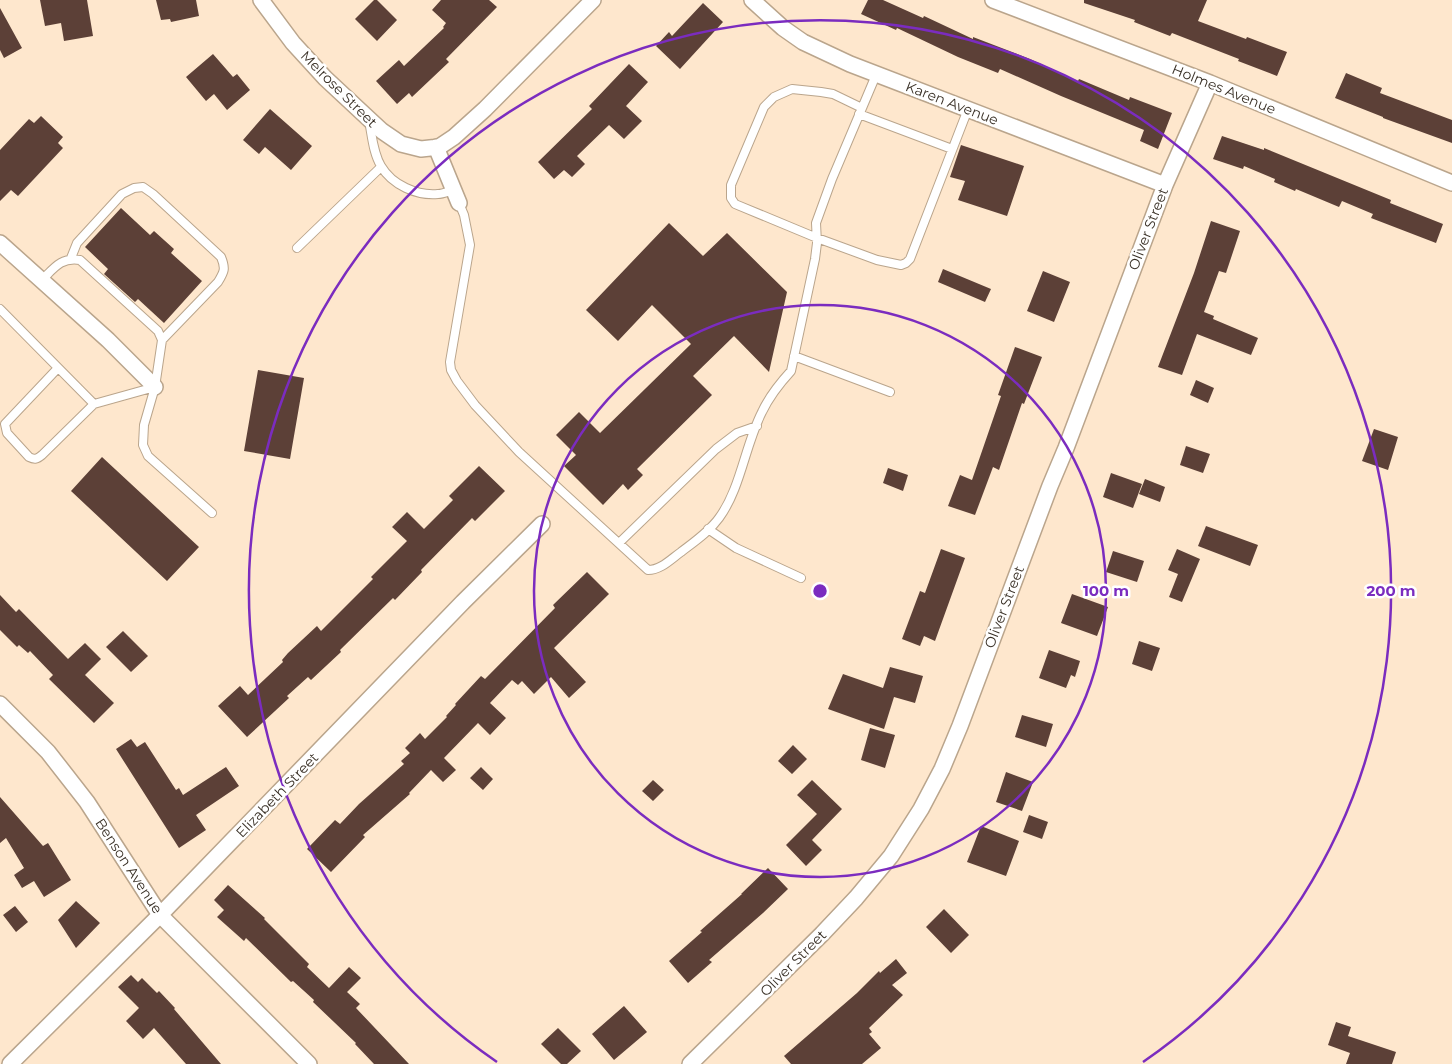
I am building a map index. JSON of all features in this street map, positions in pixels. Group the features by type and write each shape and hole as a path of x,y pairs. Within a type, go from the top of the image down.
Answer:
{"street":[{"name":"Melrose Street","path":"261,0 293,43 325,78 382,131 401,144 421,149 436,147"},
{"path":"456,196 436,147 447,143 485,109 593,0"},
{"name":"Karen Avenue","path":"752,0 783,28 803,42 876,74 1164,184"},
{"name":"Holmes Avenue","path":"993,0 1210,82 1452,183"},
{"name":"Oliver Street","path":"690,1064 856,898 891,856 921,809 942,769 960,726 1164,184 1210,82"},
{"path":"0,243 108,340 155,387"},
{"name":"Elizabeth Street","path":"10,1064 160,915 542,524"},
{"name":"Benson Avenue","path":"0,704 48,752 87,802 160,915 309,1064"}],"lane":[{"path":"369,119 374,146 381,166 397,184 418,193 456,196 464,215 470,245 450,362 451,370 457,381 475,405 519,452 648,570 654,570 664,565 718,519 731,496 762,411 779,385 791,372 815,259 816,223 832,178 876,74"},
{"path":"952,149 860,111 833,94 792,88 774,97 764,107 731,185 731,198 734,204 817,238 877,260 901,265 910,259 968,109"},
{"path":"297,248 381,166"},
{"path":"71,258 77,243 122,194 134,188 143,187 153,194 221,257 224,266 224,272 218,282 162,340"},
{"path":"42,280 60,263 71,258 80,260 158,331 162,340 155,387 144,425 143,446 148,456 212,513"},
{"path":"0,309 94,404"},
{"path":"794,356 890,392"},
{"path":"58,368 6,424 7,433 33,459 37,459 42,455 94,404 155,387"},
{"path":"619,543 716,449 737,433 757,426"},
{"path":"708,529 736,548 801,578"}],"building":[{"path":"40,0 87,0 93,36 64,41 61,23 45,26"},
{"path":"156,0 196,0 199,16 171,22 170,19 161,20"},
{"path":"374,0 377,0 397,20 377,41 355,19"},
{"path":"441,0 489,0 497,7 446,59 449,62 412,97 409,93 397,104 376,81 399,60 404,66 444,28 446,23 432,10"},
{"path":"868,0 883,0 923,18 924,16 973,39 973,37 1030,59 1078,81 1079,79 1129,100 1130,97 1172,113 1158,149 1140,141 1144,130 1000,69 998,73 958,57 897,28 896,30 861,14"},
{"path":"1084,0 1207,0 1198,21 1287,52 1277,76 1172,33 1170,36 1134,22 1135,20 1084,3"},
{"path":"703,3 723,22 680,69 656,46 669,32 672,36"},
{"path":"0,8 22,48 4,58 0,50"},
{"path":"213,54 233,77 237,74 250,90 227,110 214,94 206,101 186,77"},
{"path":"629,64 648,82 626,106 642,121 624,139 609,125 577,156 585,164 572,177 564,170 554,179 538,162 592,109 589,106"},
{"path":"1346,73 1382,88 1380,93 1452,120 1452,143 1335,98"},
{"path":"270,109 312,146 291,170 265,147 259,154 243,140"},
{"path":"41,116 63,137 58,143 63,148 18,196 11,190 0,201 0,150 29,119 34,123"},
{"path":"1222,136 1264,150 1264,148 1391,200 1390,203 1443,224 1436,243 1371,218 1373,214 1342,201 1339,207 1274,182 1275,179 1244,166 1243,169 1213,159"},
{"path":"961,145 1024,166 1007,216 958,200 965,181 950,177"},
{"path":"121,208 150,235 154,231 174,249 171,253 202,281 164,323 138,299 135,302 104,274 108,269 85,247"},
{"path":"1211,221 1240,231 1226,273 1219,271 1204,312 1214,316 1213,319 1258,338 1251,355 1197,334 1182,375 1158,367 1194,273"},
{"path":"669,223 703,256 727,233 787,292 769,372 734,336 693,376 712,395 637,469 643,475 628,490 623,484 603,505 564,466 576,455 556,435 579,412 600,433 691,344 652,305 618,341 586,310"},
{"path":"943,269 991,289 985,302 938,282"},
{"path":"1043,271 1070,282 1054,322 1027,311"},
{"path":"1015,347 1042,357 1024,404 1022,403 999,470 993,467 975,515 948,506 960,475 972,480 1001,396 998,395"},
{"path":"258,370 304,378 290,459 244,451"},
{"path":"1196,380 1214,388 1208,403 1190,395"},
{"path":"1374,429 1398,437 1388,470 1362,461"},
{"path":"1186,446 1210,454 1203,473 1180,465"},
{"path":"102,457 199,547 167,581 71,491"},
{"path":"479,466 505,491 475,521 472,518 421,570 422,572 395,600 393,598 340,650 341,652 311,680 308,677 287,696 289,698 247,737 218,706 240,686 248,695 317,626 321,631 373,579 371,577 407,541 392,527 407,512 424,529 453,500 449,496"},
{"path":"888,468 908,475 903,491 883,483"},
{"path":"1111,473 1142,484 1133,508 1103,497"},
{"path":"1145,479 1165,487 1160,502 1139,494"},
{"path":"1206,526 1258,545 1250,566 1198,546"},
{"path":"941,549 965,558 935,641 924,636 920,646 902,639 920,591 925,593"},
{"path":"1177,549 1200,559 1182,602 1169,597 1178,574 1168,570"},
{"path":"1113,551 1144,561 1137,582 1106,572"},
{"path":"587,572 609,594 554,648 586,682 569,698 551,677 534,694 522,681 518,685 512,680 490,703 506,718 490,735 478,723 444,758 456,770 443,782 431,770 410,794 363,835 365,837 331,872 307,849 335,820 340,824 359,804 404,764 401,761 410,753 405,748 420,733 425,739 447,717 455,704 481,676 485,679 555,608 553,605"},
{"path":"1072,594 1108,607 1097,636 1061,623"},
{"path":"0,595 16,612 19,609 68,659 85,643 101,659 85,675 114,703 94,723 49,679 53,675 30,651 28,653 19,645 17,647 0,630"},
{"path":"123,631 148,656 131,672 106,647"},
{"path":"1139,641 1160,648 1152,671 1132,664"},
{"path":"1049,650 1080,661 1075,677 1071,675 1066,688 1039,678"},
{"path":"890,667 923,676 915,703 894,697 884,729 828,709 843,674 883,688"},
{"path":"1022,715 1053,724 1046,747 1015,737"},
{"path":"870,728 895,735 885,768 861,760"},
{"path":"131,739 137,747 145,742 176,790 179,788 183,795 226,767 239,786 196,815 206,830 179,848 116,749"},
{"path":"793,745 807,759 792,774 778,761"},
{"path":"481,767 493,779 483,790 470,778"},
{"path":"1006,772 1033,782 1022,811 996,802"},
{"path":"653,780 664,790 653,801 642,791"},
{"path":"812,780 842,809 812,840 822,850 806,866 786,845 817,814 797,795"},
{"path":"0,797 43,846 48,843 71,880 44,897 34,881 22,888 14,875 24,868 6,838 0,843"},
{"path":"1029,815 1048,822 1042,839 1023,832"},
{"path":"981,826 1019,841 1006,876 967,862"},
{"path":"768,868 788,889 709,960 712,962 688,983 669,961"},
{"path":"228,885 265,918 309,964 307,967 329,988 349,967 361,978 347,992 360,1004 356,1008 409,1064 374,1064 356,1043 313,1002 314,1000 293,981 291,982 246,938 244,941 217,917 224,910 214,900"},
{"path":"76,901 100,923 76,948 58,920"},
{"path":"15,906 28,922 16,932 3,915"},
{"path":"944,909 969,935 951,953 926,927"},
{"path":"896,959 907,973 892,985 903,995 869,1028 872,1032 869,1034 881,1048 862,1064 791,1064 784,1056 857,993 879,971 880,973"},
{"path":"131,975 138,982 142,978 157,993 159,991 221,1064 186,1064 154,1028 143,1039 126,1021 139,1008 118,987"},
{"path":"624,1006 647,1032 614,1060 592,1034"},
{"path":"1336,1022 1351,1027 1348,1036 1396,1052 1392,1064 1346,1064 1350,1053 1328,1045"},
{"path":"558,1028 581,1051 567,1064 561,1064 541,1044"}]}
